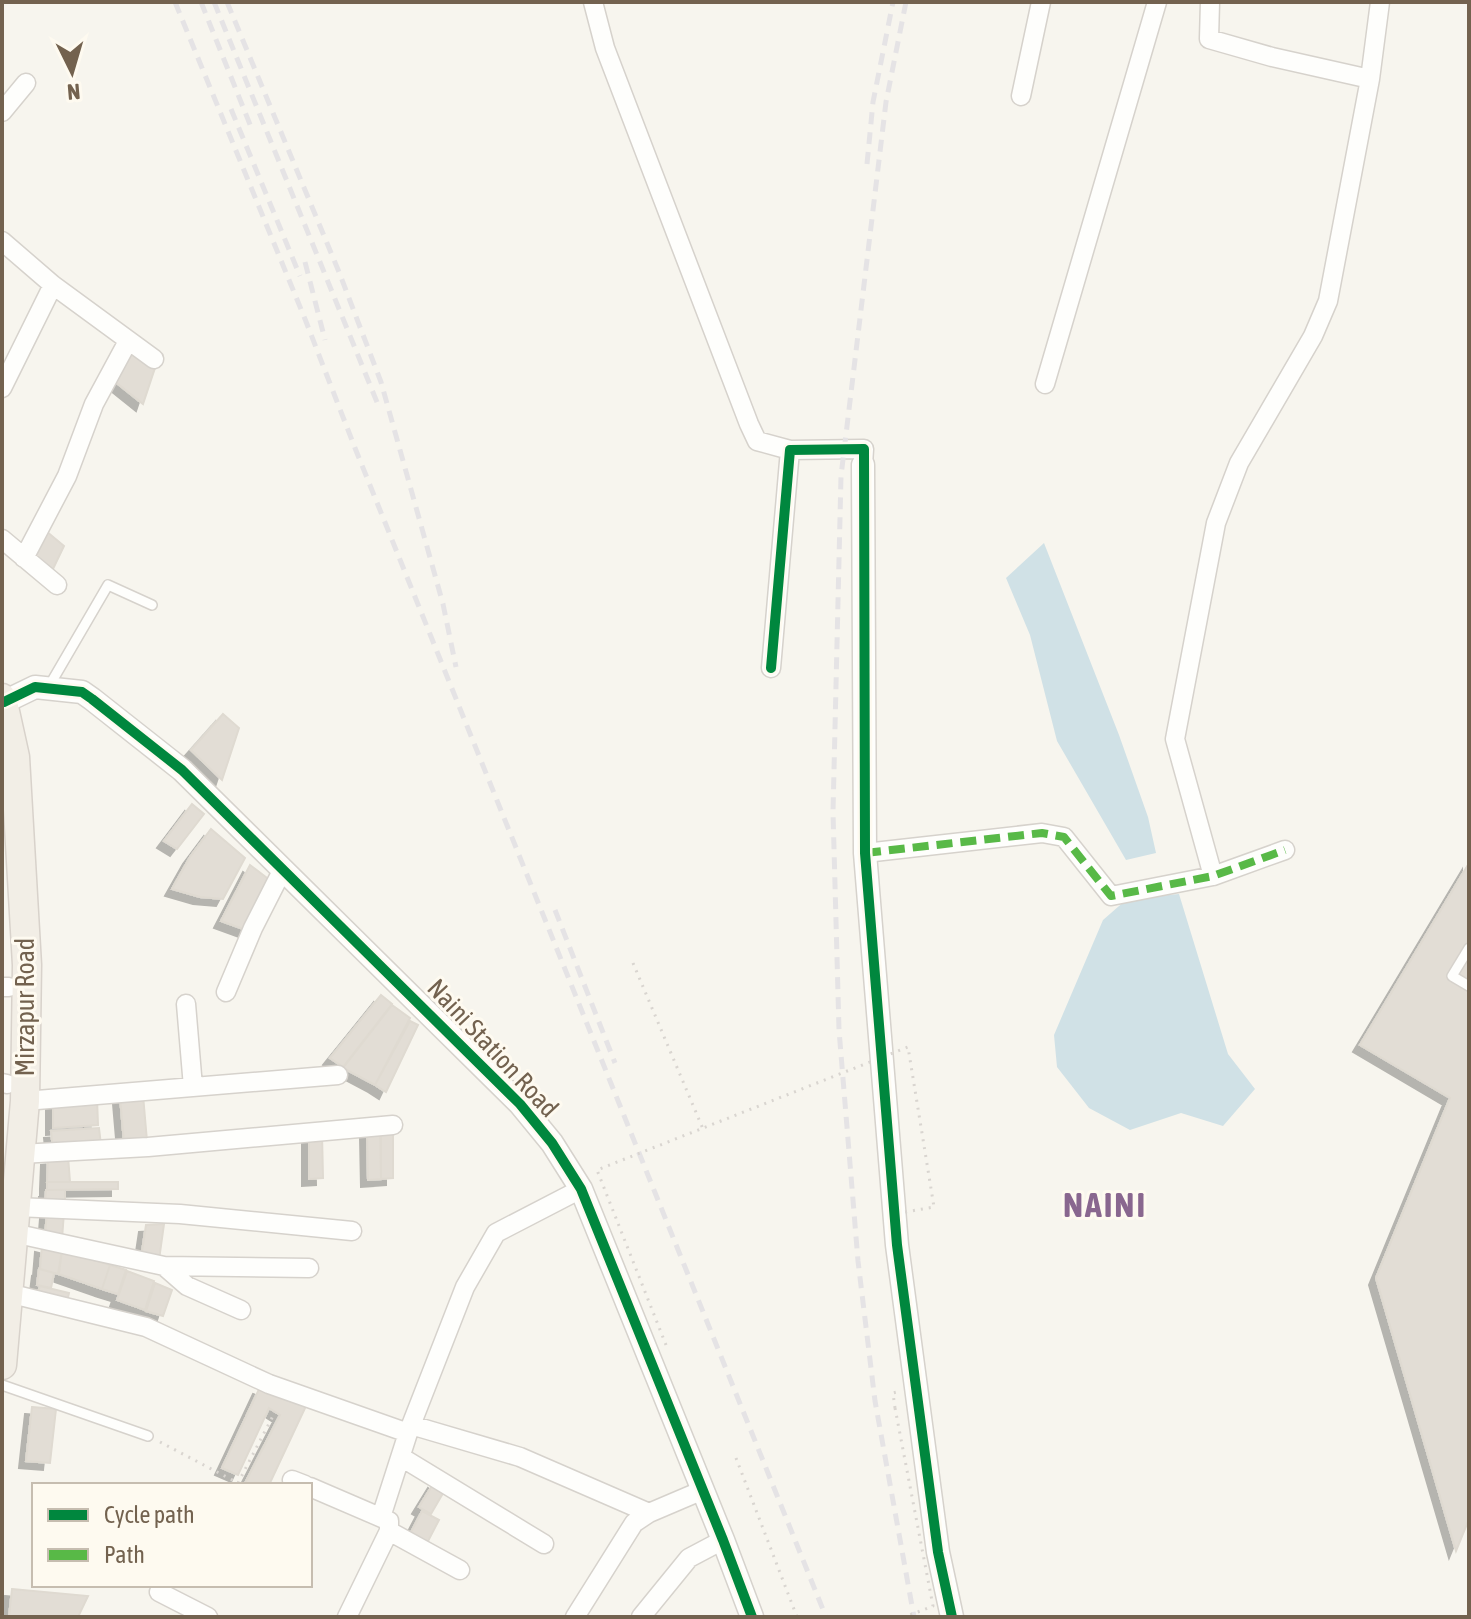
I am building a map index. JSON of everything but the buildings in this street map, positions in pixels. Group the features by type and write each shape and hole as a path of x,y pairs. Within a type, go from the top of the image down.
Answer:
{"highway":[{"name":"Mirzapur Road","path":"2,1177 27,965 15,757 3,703"},
{"name":"Mirzapur Road","path":"2,848 11,1089 20,1154 10,1223 2,1365"}],"street":[{"path":"593,2 605,48 757,441 790,450 864,449 865,853 894,1214 938,1552 952,1617"},
{"path":"1021,96 1041,2"},
{"path":"1045,384 1157,2"},
{"path":"1213,876 1175,739 1216,523 1239,463 1313,336 1328,301 1370,79 1380,2"},
{"path":"1206,3 1209,39 1370,79"},
{"path":"2,112 26,83"},
{"path":"2,241 53,285 154,359"},
{"path":"2,388 53,285"},
{"path":"24,558 67,476 94,404 128,341"},
{"path":"771,668 790,450"},
{"path":"2,539 57,585"},
{"name":"Naini Station Road","path":"3,703 35,687 82,692 182,770 520,1104 552,1143 581,1189 752,1617"},
{"path":"865,853 1042,833 1064,837 1111,896 1213,876 1285,850"},
{"path":"226,992 253,928 283,869"},
{"path":"186,1004 193,1087"},
{"path":"11,1089 193,1087 338,1075"},
{"path":"20,1154 148,1147 393,1125"},
{"path":"347,1617 385,1524 409,1429 465,1287 496,1233 581,1189"},
{"path":"10,1223 180,1214 352,1231"},
{"path":"10,1223 164,1266 309,1268"},
{"path":"164,1266 187,1286 241,1310"},
{"path":"8,1293 146,1327 269,1384 409,1429 520,1457 649,1513"},
{"path":"401,1457 544,1544"},
{"path":"312,1488 385,1524 460,1570"},
{"path":"575,1617 634,1523 649,1513 703,1490"},
{"path":"641,1617 689,1558 723,1540"},
{"path":"159,1592 208,1617"}],"lane":[{"path":"48,688 108,585 152,605"},
{"path":"1469,948 1452,976 1469,986"},
{"path":"2,1385 148,1436"}],"path":[{"path":"633,963 703,1129"},
{"path":"666,1345 597,1170 908,1047 934,1207 894,1214"},
{"path":"895,1408 933,1606 905,1617"},
{"path":"148,1436 238,1483 275,1412"},
{"path":"736,1458 797,1617"}],"shaded area":[{"path":"1044,543 1119,735 1148,817 1156,853 1126,860 1057,741 1030,635 1006,578"},
{"path":"1179,894 1228,1054 1255,1089 1223,1126 1181,1113 1130,1130 1089,1108 1057,1067 1054,1035 1103,920 1127,899"}],"railway":[{"path":"175,2 826,1617"},
{"path":"201,2 253,132"},
{"path":"214,2 379,407"},
{"path":"227,2 381,382 443,604 456,667"},
{"path":"867,164 873,102 893,2"},
{"path":"906,2 886,102 841,476 833,812 839,1030 858,1261 875,1401 914,1617"},
{"path":"231,109 300,276"},
{"path":"305,262 325,340"},
{"path":"555,910 615,1063"}],"marked path":[{"path":"865,853 1042,833 1064,837 1111,896 1213,876 1285,850"}],"cycle path":[{"path":"771,668 790,450 864,449 865,853 897,1245 938,1552 952,1617"},
{"path":"4,702 35,687 82,692 182,770 520,1104 552,1143 581,1189 752,1617"}],"district":[{"name":"NAINI","path":"1105,1205"}]}
